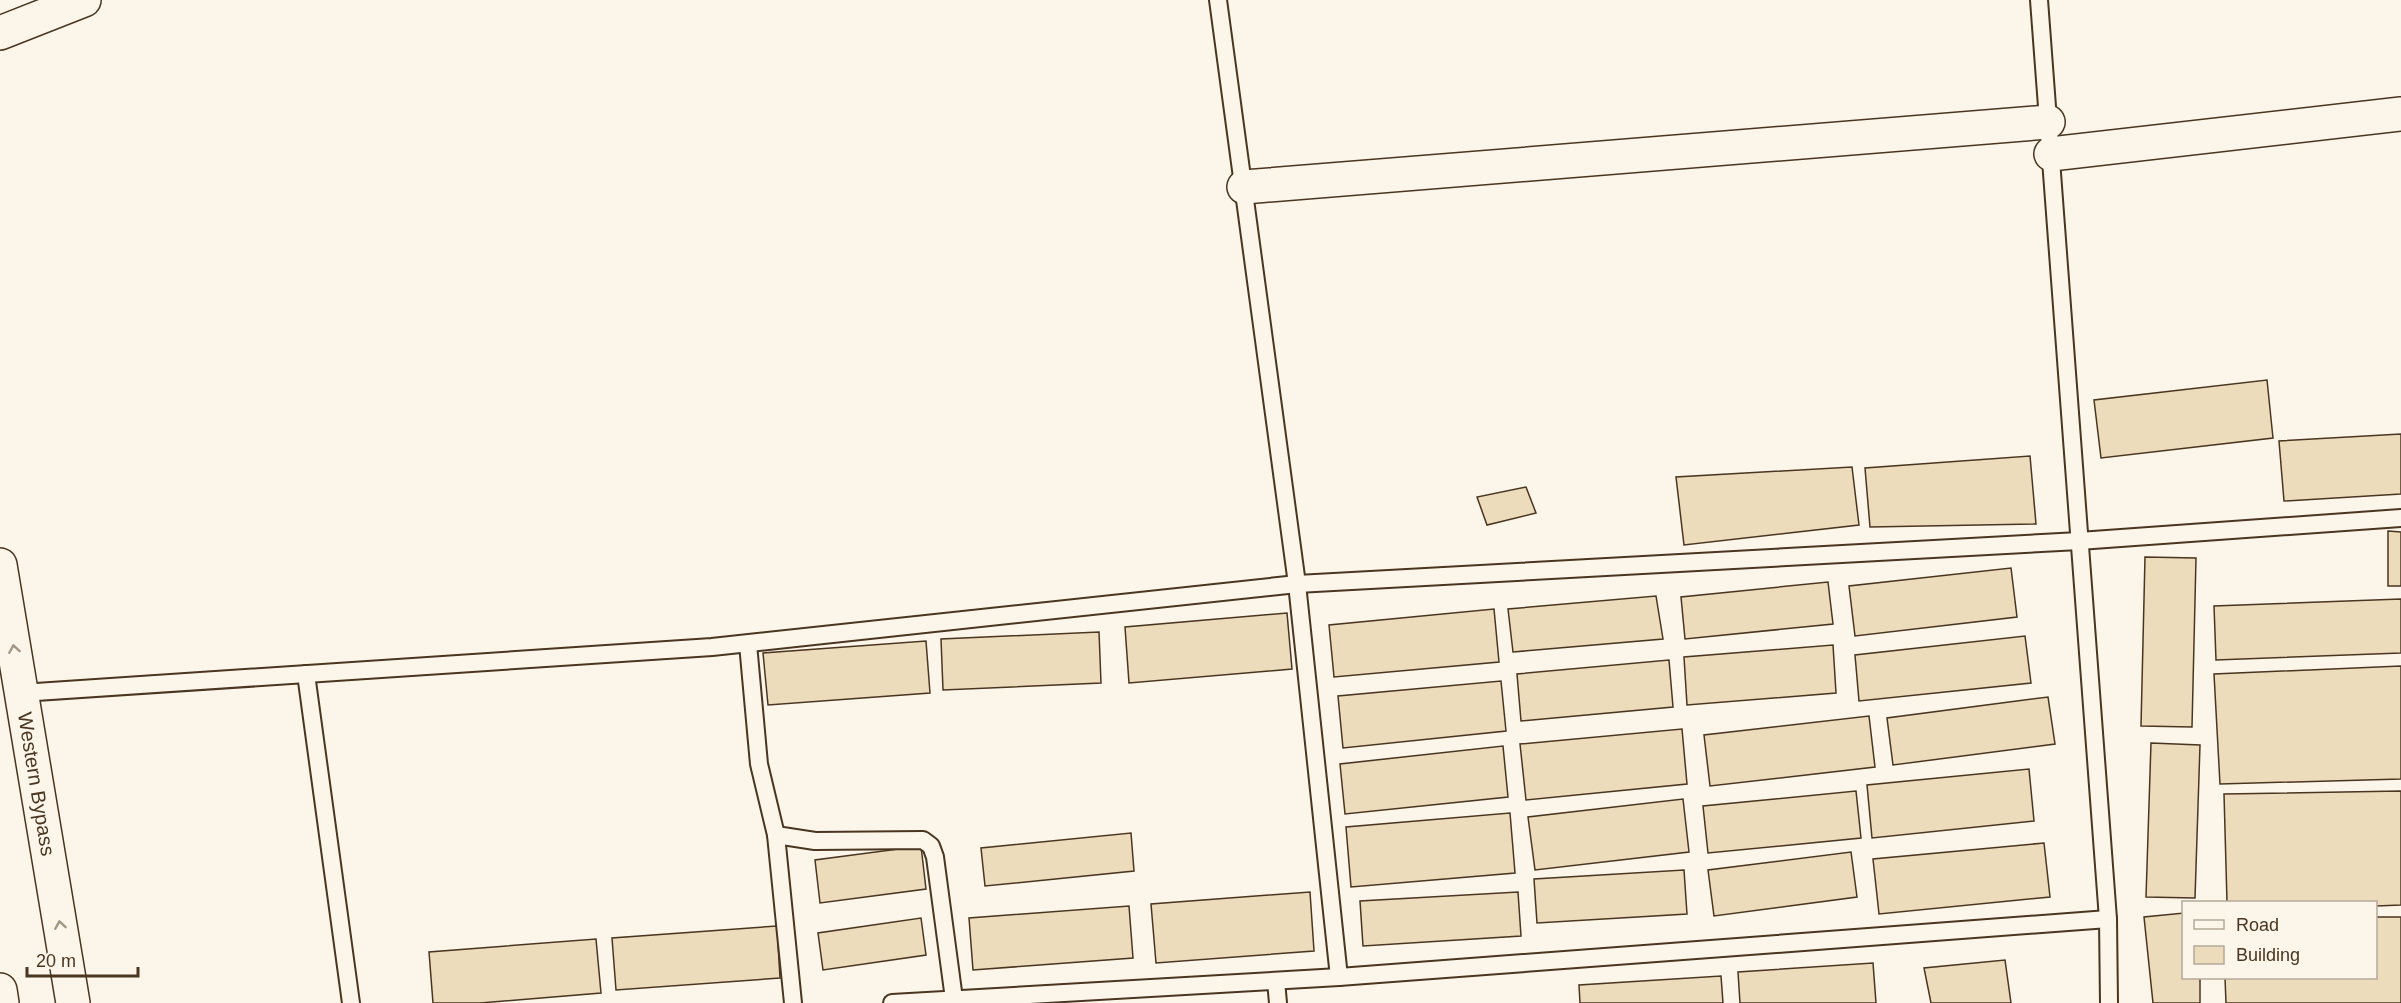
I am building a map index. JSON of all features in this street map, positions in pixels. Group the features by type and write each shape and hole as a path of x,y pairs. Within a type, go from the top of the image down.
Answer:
{"street":[{"path":"0,33 84,0"},
{"path":"1244,187 2050,138 2401,114"},
{"name":"Western Bypass","path":"0,565 73,1003"},
{"path":"0,990 2,1003"}],"lane":[{"path":"1218,0 1297,584 1339,977"},
{"path":"2039,0 2108,919 2109,1003"},
{"path":"21,693 748,644 1297,584 2079,541 2401,518"},
{"path":"748,644 759,764 776,835 793,1003"},
{"path":"306,674 351,1003"},
{"path":"776,835 814,841 923,840 931,846 936,857 954,999"},
{"path":"892,1003 1339,977 2108,919"},
{"path":"1276,981 1278,1003"}],"building":[{"path":"2267,380 2273,438 2101,458 2094,400"},
{"path":"2401,434 2401,494 2284,501 2279,441"},
{"path":"2030,456 2036,524 1870,527 1865,468"},
{"path":"1852,467 1859,525 1684,545 1676,477"},
{"path":"1526,487 1536,513 1487,525 1477,497"},
{"path":"2388,531 2401,532 2401,586 2388,586"},
{"path":"2145,557 2196,558 2192,727 2141,726"},
{"path":"2011,568 2017,617 1855,636 1849,586"},
{"path":"1828,582 1833,624 1685,639 1681,597"},
{"path":"1656,596 1663,639 1513,652 1508,609"},
{"path":"2401,599 2401,653 2216,660 2214,606"},
{"path":"1494,609 1499,662 1334,677 1329,625"},
{"path":"1287,613 1292,669 1129,683 1125,627"},
{"path":"1099,632 1101,683 943,690 941,639"},
{"path":"2025,636 2031,683 1859,701 1855,655"},
{"path":"926,641 930,693 768,705 763,653"},
{"path":"1833,645 1836,693 1687,705 1684,657"},
{"path":"1669,660 1673,707 1521,721 1517,674"},
{"path":"2401,666 2401,779 2220,784 2214,674"},
{"path":"1501,681 1506,731 1343,748 1338,696"},
{"path":"2048,697 2055,744 1893,765 1887,718"},
{"path":"1869,716 1875,767 1710,786 1704,735"},
{"path":"1682,729 1687,784 1526,800 1520,744"},
{"path":"2151,743 2200,745 2195,898 2146,897"},
{"path":"1503,746 1508,797 1345,814 1340,764"},
{"path":"2029,769 2034,821 1872,838 1867,785"},
{"path":"1856,791 1861,838 1708,853 1703,806"},
{"path":"2401,791 2401,905 2377,906 2377,901 2227,901 2224,794"},
{"path":"1683,799 1689,852 1535,870 1528,817"},
{"path":"1510,813 1515,873 1351,887 1346,827"},
{"path":"1131,833 1134,871 985,886 981,848"},
{"path":"2044,843 2050,897 1879,914 1873,859"},
{"path":"921,846 926,889 820,903 815,860"},
{"path":"1851,852 1857,897 1714,916 1708,870"},
{"path":"1684,870 1687,914 1537,923 1534,879"},
{"path":"1310,892 1314,951 1156,963 1151,904"},
{"path":"1518,892 1521,936 1363,946 1360,901"},
{"path":"1129,906 1133,958 973,970 969,918"},
{"path":"2182,913 2182,979 2200,979 2200,1003 2153,1003 2144,917"},
{"path":"2377,917 2401,917 2401,1003 2226,1003 2225,979 2377,979"},
{"path":"921,918 926,955 823,970 818,933"},
{"path":"777,926 780,978 616,990 612,938"},
{"path":"596,939 601,993 480,1003 433,1003 429,952"},
{"path":"2005,960 2011,1003 1931,1003 1924,968"},
{"path":"1873,963 1876,1003 1740,1003 1738,972"},
{"path":"1721,976 1723,1003 1580,1003 1579,985"}]}
